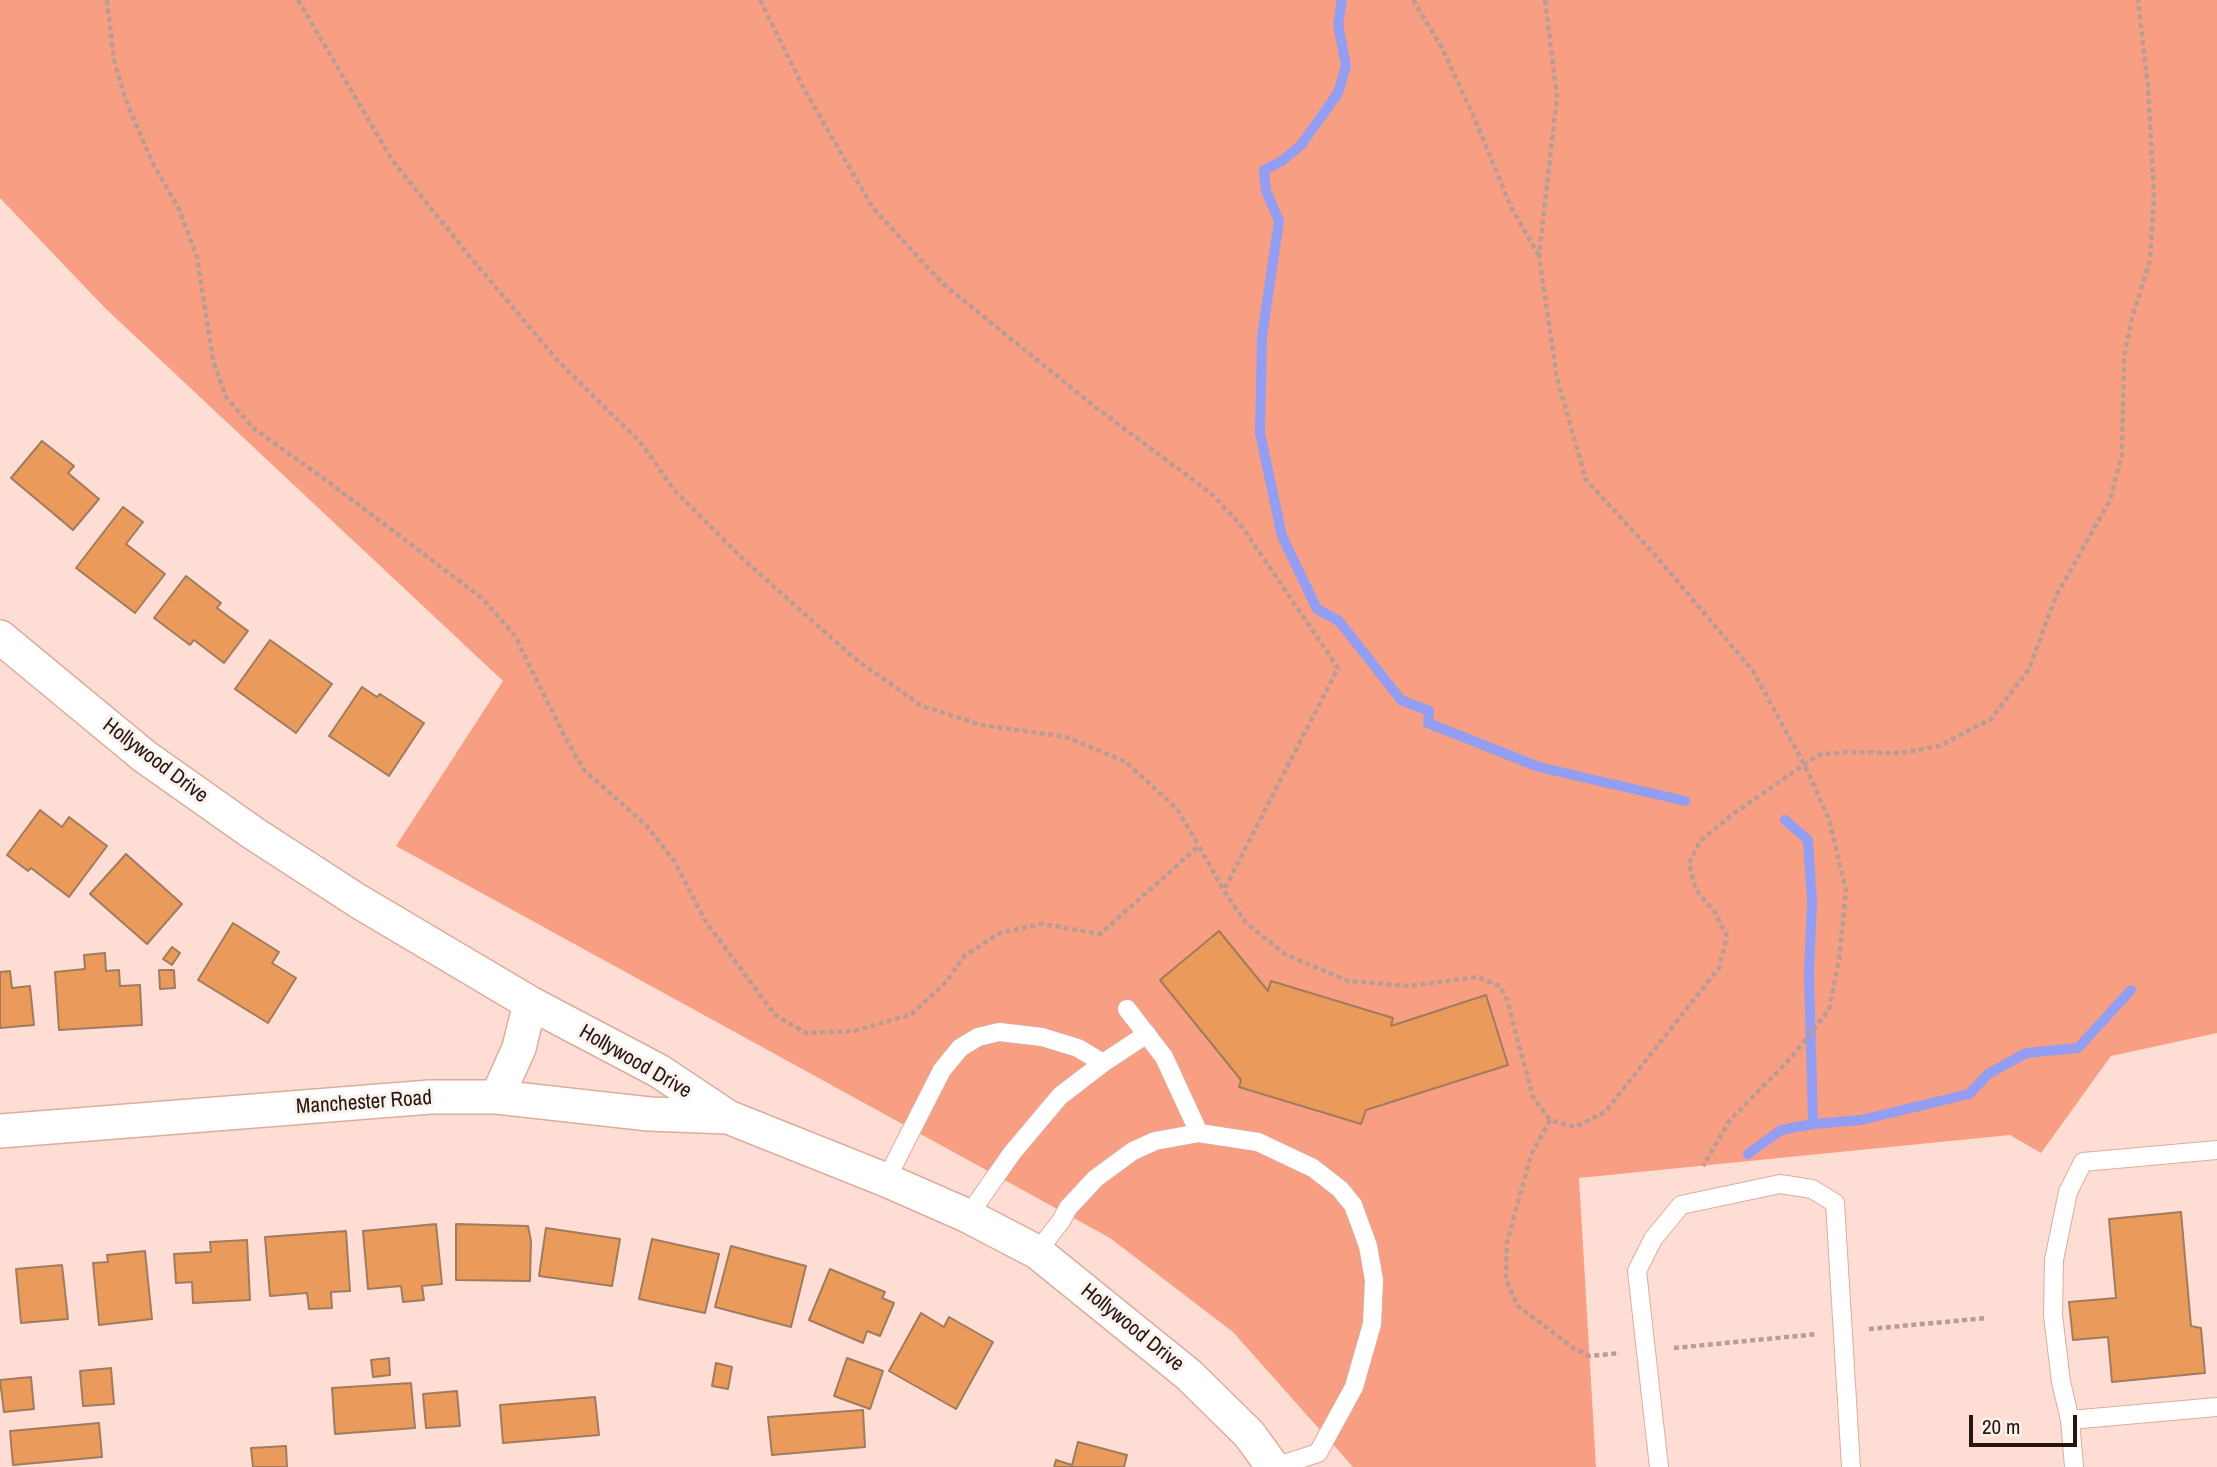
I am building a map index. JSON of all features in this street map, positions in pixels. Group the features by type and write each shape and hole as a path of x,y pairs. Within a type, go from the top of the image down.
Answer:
{"street":[{"name":"Hollywood Drive","path":"0,636 144,756 253,833 358,901 530,1003 659,1071 728,1117 886,1180 968,1216 1037,1252 1189,1375 1249,1434 1274,1467"},
{"path":"497,1097 519,1048 530,1003"},
{"name":"Manchester Road","path":"0,1131 430,1097 497,1097 649,1114 728,1117"}],"lane":[{"path":"1127,1009 1164,1057 1199,1133"},
{"path":"886,1180 942,1070 960,1048 978,1037 999,1032 1042,1037 1078,1048 1103,1063"},
{"path":"968,1216 1012,1153 1060,1096 1147,1034"},
{"path":"1037,1252 1068,1208 1096,1178 1133,1151 1156,1141 1199,1133 1258,1142 1313,1168 1340,1189 1353,1205 1368,1246 1374,1280 1372,1324 1354,1387 1318,1453 1274,1467"},
{"path":"2074,1467 2070,1420 2061,1382 2053,1315 2054,1261 2068,1192 2083,1162 2217,1150"},
{"path":"1659,1467 1637,1271 1653,1238 1681,1205 1780,1184 1812,1189 1835,1203 1851,1467"},
{"path":"2070,1420 2217,1407"}],"path":[{"path":"107,0 114,60 125,98 152,162 179,209 197,257 213,360 226,397 253,428 483,599 516,636 584,771 647,826 674,861 706,922 775,1015 806,1033 855,1031 912,1014 947,981 964,956 1000,933 1041,925 1100,933 1199,846"},
{"path":"298,0 391,160 476,264 559,362 641,443 675,491 742,558 854,658 922,706 982,725 1066,737 1126,762 1177,809 1224,891 1246,923 1285,954 1348,981 1409,986 1477,977 1500,986 1507,1000 1533,1097 1550,1120 1574,1126 1605,1112 1719,968 1727,936 1713,911 1696,890 1689,863 1700,841 1733,814 1818,755 1847,752 1900,753 1939,746 1991,719 2029,669 2056,596 2110,500 2122,454 2123,357 2150,260 2154,195 2148,87 2138,0"},
{"path":"760,0 804,89 873,208 942,283 1094,406 1213,495 1243,528 1338,668 1224,891"},
{"path":"1413,0 1441,46 1512,209 1539,256"},
{"path":"1545,0 1557,96 1539,256 1557,378 1586,480 1656,556 1753,671 1805,766 1829,819 1846,891 1839,959 1829,1010 1791,1058 1730,1120 1703,1166"},
{"path":"1550,1120 1531,1155 1507,1242 1506,1280 1518,1306 1575,1349 1590,1356 1987,1318"}],"shaded area":[{"path":"0,0 2217,0 2217,1033 2111,1056 2041,1153 2010,1135 1579,1178 1596,1467 1353,1467 1233,1332 1110,1238 396,846 503,681 105,308 0,198"}],"building":[{"path":"42,441 74,466 68,473 99,499 73,530 11,478"},
{"path":"123,507 143,522 126,544 165,574 135,613 76,568"},
{"path":"186,576 221,603 217,608 248,631 224,663 194,640 190,645 154,618"},
{"path":"270,640 332,684 296,733 235,689"},
{"path":"362,687 377,697 380,694 424,723 389,776 329,736"},
{"path":"40,810 62,827 69,817 107,846 69,897 31,868 28,871 7,855"},
{"path":"126,854 182,904 147,944 90,894"},
{"path":"233,923 279,952 272,963 296,978 268,1023 198,980"},
{"path":"1219,931 1268,991 1271,981 1393,1018 1391,1026 1486,995 1508,1065 1366,1110 1361,1124 1239,1087 1241,1080 1160,980"},
{"path":"172,947 180,953 172,965 163,959"},
{"path":"105,953 106,971 119,970 120,986 140,985 142,1025 59,1030 55,972 85,969 84,955"},
{"path":"159,970 174,970 175,988 160,989"},
{"path":"10,971 12,988 30,986 34,1025 0,1028 0,972"},
{"path":"2181,1212 2191,1326 2201,1328 2205,1373 2112,1382 2108,1337 2073,1340 2069,1302 2116,1298 2109,1219"},
{"path":"436,1224 442,1284 422,1286 424,1300 403,1302 401,1286 368,1289 363,1231"},
{"path":"456,1224 528,1226 531,1241 530,1281 456,1280"},
{"path":"546,1228 620,1239 612,1286 539,1276"},
{"path":"346,1231 350,1291 331,1292 332,1308 309,1309 307,1293 270,1296 265,1237"},
{"path":"652,1239 719,1254 705,1313 639,1299"},
{"path":"247,1240 250,1300 193,1303 192,1282 176,1283 174,1254 211,1252 210,1242"},
{"path":"731,1246 806,1266 791,1327 715,1307"},
{"path":"145,1251 152,1319 99,1325 93,1263 108,1262 107,1255"},
{"path":"62,1265 68,1319 21,1323 16,1269"},
{"path":"830,1269 885,1292 882,1298 894,1303 880,1336 867,1331 863,1343 809,1320"},
{"path":"921,1313 944,1327 949,1317 993,1342 956,1409 889,1371"},
{"path":"389,1358 390,1375 373,1377 371,1360"},
{"path":"847,1358 883,1371 870,1409 834,1396"},
{"path":"716,1363 732,1367 728,1389 712,1386"},
{"path":"111,1368 114,1404 83,1406 80,1371"},
{"path":"31,1377 34,1409 4,1412 0,1380"},
{"path":"411,1383 415,1428 335,1434 332,1388"},
{"path":"457,1391 460,1426 426,1428 423,1394"},
{"path":"595,1397 599,1435 503,1443 500,1405"},
{"path":"863,1410 865,1447 772,1455 768,1417"},
{"path":"99,1423 102,1457 13,1465 10,1431"},
{"path":"1078,1442 1127,1455 1124,1467 1054,1467 1056,1460 1072,1465"},
{"path":"286,1446 287,1467 253,1467 251,1448"}],"waterway":[{"path":"1342,0 1338,24 1346,66 1338,93 1301,145 1282,161 1264,170 1266,191 1279,221 1262,336 1260,433 1282,536 1317,609 1339,621 1401,700 1429,711 1428,723 1539,767 1685,801"},
{"path":"1748,1154 1781,1130 1813,1124 1809,974 1812,901 1808,840 1785,820"},
{"path":"1813,1124 1861,1120 1969,1094 1988,1074 2026,1053 2078,1048 2131,990"}]}
